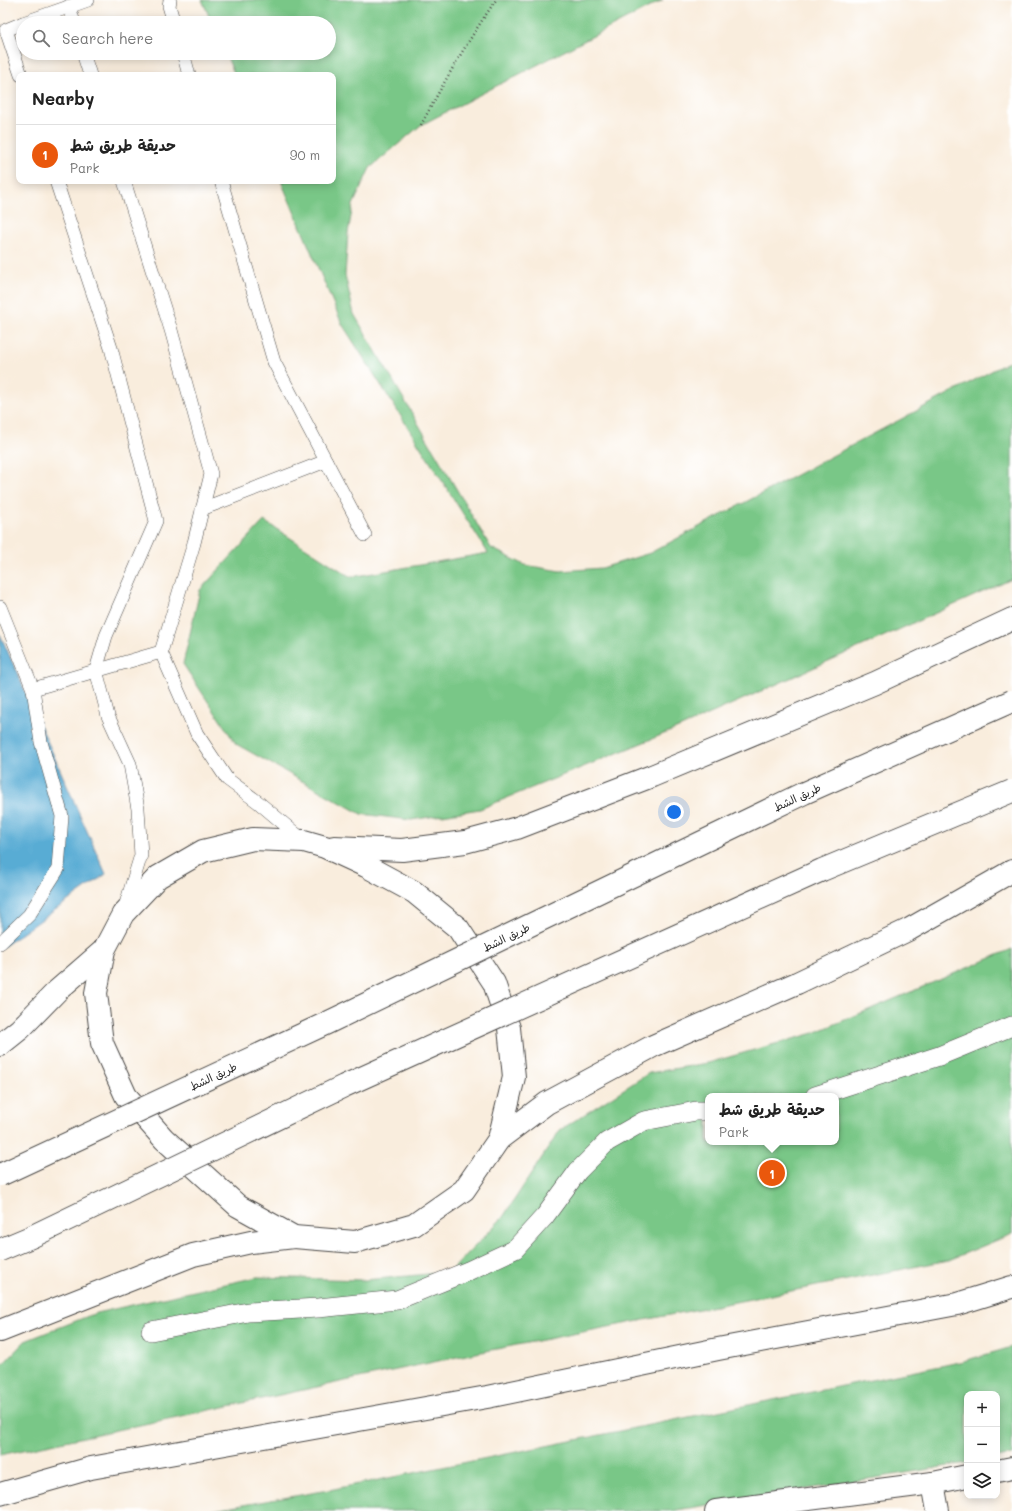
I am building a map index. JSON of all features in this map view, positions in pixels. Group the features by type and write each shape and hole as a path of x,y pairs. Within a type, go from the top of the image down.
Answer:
{"main road":[{"path":"325,847 402,850 465,842 517,828 652,776 875,683 1012,619"},
{"name":"طريق الشط","path":"0,1175 327,1023 804,793 1012,701"},
{"path":"0,1250 31,1237 358,1080 822,870 1012,791"},
{"path":"294,1237 238,1206 164,1139 126,1096 102,1043 96,993 104,950 123,914 158,876 203,851 253,839 304,841 325,847 366,866 414,892 458,928 494,983 509,1028 514,1077 499,1139"},
{"path":"1,1332 193,1255 251,1242 294,1237 355,1242 414,1225 464,1190 499,1139 547,1103 653,1046 797,983 910,929 1012,871"},
{"path":"0,1044 20,1029 58,990 104,950"},
{"path":"1,1493 91,1468 487,1397 718,1349 957,1304 1012,1287"},
{"path":"1000,1470 1012,1468"},
{"path":"716,1511 933,1483 964,1477"},
{"path":"933,1483 938,1511"}],"street":[{"path":"824,1093 938,1056 1012,1026"},
{"path":"151,1330 248,1312 318,1308 397,1300 468,1271 515,1249 545,1216 578,1171 607,1142 644,1121 696,1111 705,1112"}],"lane":[{"path":"42,16 88,0"},
{"path":"170,0 169,6 172,16"},
{"path":"69,6 72,16"},
{"path":"16,26 6,30 20,72"},
{"path":"86,60 89,72"},
{"path":"185,60 188,72"},
{"path":"57,184 111,348 156,521 106,636 96,670 108,716 130,764 138,809 141,855 123,914"},
{"path":"125,184 171,330 211,474 194,543 161,652 198,734 227,779 258,802 304,841"},
{"path":"222,184 274,362 365,535"},
{"path":"202,509 326,461"},
{"path":"0,607 33,689 41,742 62,816 58,869 29,915 0,943"},
{"path":"33,689 161,652"}],"path":[{"path":"421,125 440,89 475,30 496,0"}],"green space":[{"path":"202,0 663,0 421,125 370,168 353,205 348,233 345,275 354,314 491,548 525,565 560,571 602,568 650,553 1012,360 1012,579 681,727 480,809 411,820 361,814 236,744 183,664 200,590 264,521 351,577 488,553 342,324 282,184 336,184 336,72 234,72 228,60 336,60 336,16 209,16"},
{"path":"1012,949 1012,1234 949,1260 471,1354 0,1455 0,1367 25,1341 96,1313 257,1277 365,1280 450,1272 503,1217 560,1130 649,1073 708,1063 814,1033"},
{"path":"1012,1347 1012,1455 1000,1457 1000,1391 964,1391 964,1463 671,1511 208,1511 329,1490 960,1362"}],"water":[{"path":"0,634 106,874 0,949"}],"place":[{"name":"حديقة طريق شط","path":"772,1173"}]}
